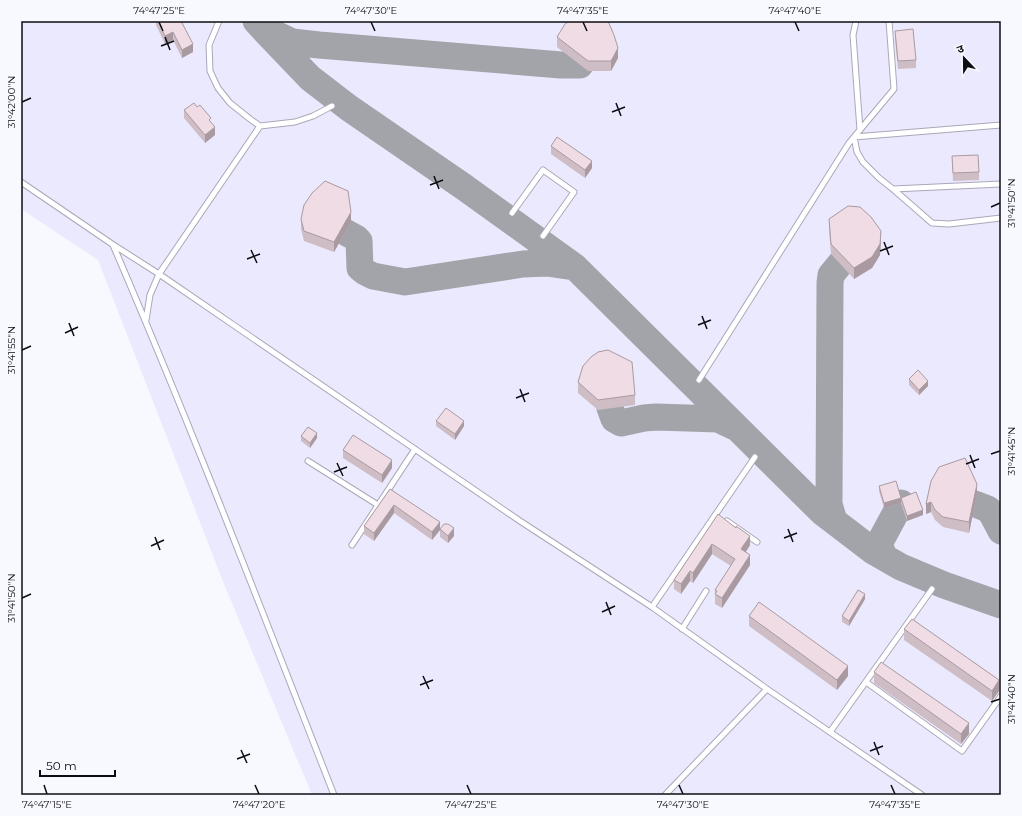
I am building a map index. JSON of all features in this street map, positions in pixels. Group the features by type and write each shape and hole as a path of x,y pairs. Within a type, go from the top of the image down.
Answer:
{"lane":[{"path":"219,21 209,45 210,71 218,88 230,103 250,119 260,126 295,122 313,116 332,106"},
{"path":"856,21 853,35 860,130"},
{"path":"699,380 849,143 894,89 889,21"},
{"path":"854,137 1001,125"},
{"path":"146,321 150,295 159,274 260,126"},
{"path":"854,137 857,152 863,162 879,178 932,223 949,224 1001,218"},
{"path":"512,213 543,170 574,192 543,236"},
{"path":"21,182 159,274 520,521 652,608 922,795"},
{"path":"893,189 1001,184"},
{"path":"112,244 146,321 334,795"},
{"path":"352,545 415,449"},
{"path":"652,608 755,457"},
{"path":"308,461 378,505"},
{"path":"388,490 394,495"},
{"path":"716,514 757,542"},
{"path":"830,732 932,589"},
{"path":"682,629 706,591"},
{"path":"909,621 916,626"},
{"path":"866,682 962,751 1001,696"},
{"path":"665,795 767,689"}],"shaded area":[{"path":"21,21 1001,21 1001,795 312,795 224,584 98,260 21,209"}],"building":[{"path":"158,21 181,21 193,44 182,50 173,32 165,36"},
{"path":"569,21 608,21 618,48 611,61 588,61 557,37 565,24"},
{"path":"913,29 916,60 898,61 895,31"},
{"path":"194,103 197,107 200,105 211,118 209,120 215,127 205,135 184,110"},
{"path":"557,137 592,161 585,170 551,146"},
{"path":"978,155 979,172 953,173 952,156"},
{"path":"325,181 348,191 351,212 334,242 304,231 301,219 304,205 312,193"},
{"path":"848,206 860,207 871,217 881,231 880,244 872,257 854,268 831,244 829,219"},
{"path":"608,350 632,362 635,395 598,400 578,382 583,366 591,357 598,352"},
{"path":"918,370 928,381 919,390 909,379"},
{"path":"446,408 464,421 455,434 436,421"},
{"path":"308,427 317,433 310,443 301,436"},
{"path":"353,435 392,460 382,475 343,450"},
{"path":"965,458 977,484 969,522 943,517 935,510 931,502 926,504 931,481 939,467"},
{"path":"896,481 901,498 884,503 879,486"},
{"path":"390,489 440,522 432,532 394,505 374,533 364,526"},
{"path":"916,492 923,510 907,516 901,498"},
{"path":"718,514 736,528 736,526 750,536 741,549 750,555 722,598 715,594 717,591 715,590 735,559 712,544 693,573 690,571 681,584 674,580"},
{"path":"444,524 448,524 454,528 448,536 440,529"},
{"path":"858,590 865,594 849,621 842,616"},
{"path":"759,602 848,666 837,680 749,616"},
{"path":"912,619 999,680 992,691 904,629"},
{"path":"881,662 969,723 961,734 874,672"}],"taxiway":[{"path":"256,21 310,78 349,108 464,187 575,267 822,512 873,551 901,567 944,585 1001,605"},
{"path":"269,31 292,42 319,45 561,65 580,65"},
{"path":"345,232 359,241 360,268 373,276 405,282 523,264 547,263 574,267"},
{"path":"834,521 829,504 830,283 831,275 840,264"},
{"path":"610,408 614,419 621,423 656,417 718,419 735,427"},
{"path":"884,557 880,546 881,540 901,503"},
{"path":"975,504 988,509 1001,531"}]}
